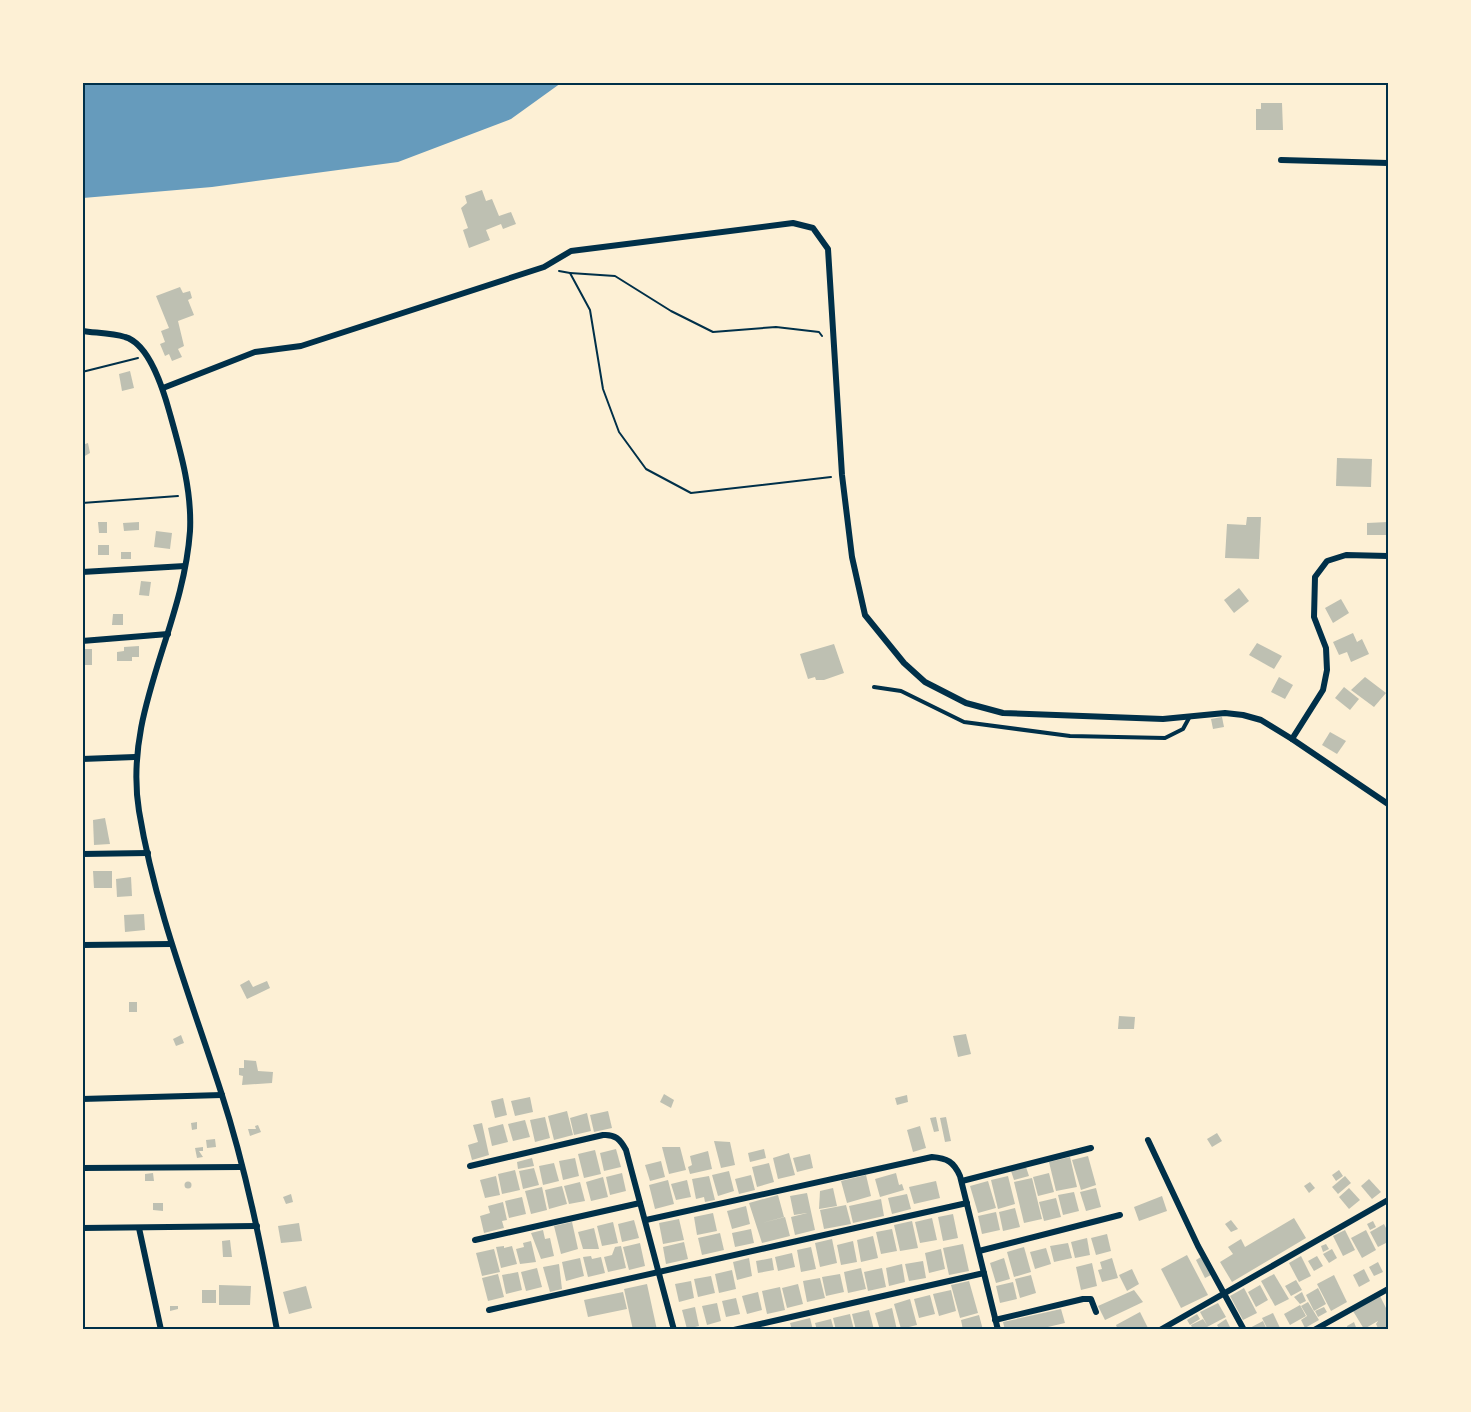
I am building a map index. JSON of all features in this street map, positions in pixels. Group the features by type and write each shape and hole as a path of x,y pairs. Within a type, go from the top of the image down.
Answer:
{"street":[{"path":"1281,160 1389,163"},
{"path":"163,388 255,352 301,346 544,267 571,251 793,223 813,228 828,249 843,476 852,557 865,615 904,663 925,682 966,703 1004,713 1189,718 1225,713 1261,720 1389,804"},
{"path":"82,331 127,337 139,345 163,388 182,456 189,495 190,531 185,566 168,634 142,717 135,757 139,811 171,944 222,1095 257,1226 277,1329"},
{"path":"1292,739 1323,690 1327,669 1326,648 1314,617 1315,578 1327,561 1346,555 1389,555"},
{"path":"82,572 185,566"},
{"path":"82,641 168,634"},
{"path":"82,759 135,757"},
{"path":"82,854 148,853"},
{"path":"82,945 171,944"},
{"path":"82,1099 222,1095"},
{"path":"470,1166 603,1135 612,1134 620,1140 626,1150 674,1329"},
{"path":"1148,1140 1198,1246 1244,1329"},
{"path":"962,1181 1091,1148"},
{"path":"646,1220 932,1157 948,1160 956,1166 962,1181 998,1329"},
{"path":"82,1168 241,1167"},
{"path":"1160,1329 1389,1200"},
{"path":"476,1240 640,1203"},
{"path":"489,1310 967,1203"},
{"path":"979,1251 1120,1215"},
{"path":"82,1228 257,1226"},
{"path":"139,1228 161,1329"},
{"path":"734,1329 984,1273"},
{"path":"1314,1329 1389,1289"},
{"path":"995,1320 1083,1299 1091,1299 1096,1312"}],"lane":[{"path":"874,687 901,691 964,722 1070,736 1165,738 1183,729 1189,718"}],"path":[{"path":"544,267 570,273 615,276 671,311 713,332 776,327 819,332 834,350"},
{"path":"570,273 590,310 603,389 619,432 646,469 691,493 843,476"},
{"path":"82,372 146,356"},
{"path":"82,503 189,495"}],"water":[{"path":"83,82 567,83 561,83 511,119 398,162 212,187 83,198"}],"building":[{"path":"1261,103 1282,103 1283,130 1256,130 1256,109 1261,109"},
{"path":"482,190 486,201 492,199 499,216 511,212 516,224 503,229 501,224 486,230 490,240 469,248 463,230 468,228 461,208 467,203 465,196"},
{"path":"180,287 183,293 190,291 192,298 188,300 194,315 178,321 184,346 178,349 182,357 172,361 169,354 165,356 160,344 165,342 161,331 169,328 156,296"},
{"path":"130,371 134,388 122,391 119,374"},
{"path":"88,443 90,453 83,457 82,445"},
{"path":"1337,458 1372,459 1371,487 1336,486"},
{"path":"1247,517 1261,517 1259,559 1225,558 1227,524 1246,525"},
{"path":"98,522 107,522 107,533 99,533"},
{"path":"139,522 139,530 124,531 123,523"},
{"path":"1388,522 1388,535 1367,535 1367,523"},
{"path":"156,531 172,533 170,549 154,547"},
{"path":"98,545 109,545 109,555 98,555"},
{"path":"121,552 131,552 131,559 121,559"},
{"path":"141,581 151,582 149,596 139,595"},
{"path":"1239,588 1249,601 1234,613 1224,600"},
{"path":"1341,599 1349,613 1333,623 1325,608"},
{"path":"113,614 123,614 123,625 112,625"},
{"path":"1353,633 1357,642 1362,639 1369,654 1351,662 1347,652 1339,655 1333,642"},
{"path":"1257,643 1282,656 1274,669 1249,655"},
{"path":"834,644 844,673 824,680 816,680 815,677 808,679 800,654"},
{"path":"139,646 139,657 132,657 132,661 117,661 117,652 124,651 124,647"},
{"path":"82,649 92,649 92,665 82,665"},
{"path":"1279,677 1293,685 1285,699 1271,692"},
{"path":"1365,677 1386,693 1374,707 1351,690"},
{"path":"1344,687 1359,699 1350,710 1335,698"},
{"path":"1222,717 1224,727 1213,729 1211,719"},
{"path":"1330,732 1346,741 1337,754 1322,745"},
{"path":"105,818 110,844 94,845 93,820"},
{"path":"93,871 112,871 112,888 94,888"},
{"path":"131,877 132,896 117,897 116,879"},
{"path":"144,914 145,930 125,932 124,915"},
{"path":"249,980 253,987 267,981 270,988 247,999 240,985"},
{"path":"129,1002 137,1002 137,1012 129,1012"},
{"path":"1119,1016 1135,1017 1134,1029 1118,1029"},
{"path":"966,1034 971,1054 958,1057 953,1036"},
{"path":"181,1035 184,1043 176,1046 173,1039"},
{"path":"244,1060 256,1061 258,1071 273,1072 272,1083 242,1085 243,1076 239,1075 239,1068 244,1068"},
{"path":"664,1094 674,1100 671,1108 660,1102"},
{"path":"907,1095 908,1102 897,1105 895,1098"},
{"path":"530,1097 533,1112 515,1116 511,1101"},
{"path":"503,1098 507,1115 495,1118 491,1101"},
{"path":"567,1111 573,1135 554,1140 548,1116"},
{"path":"608,1111 612,1128 594,1132 590,1115"},
{"path":"587,1113 591,1131 574,1135 570,1118"},
{"path":"545,1117 550,1138 535,1142 530,1120"},
{"path":"936,1117 939,1131 934,1132 930,1118"},
{"path":"946,1117 951,1141 945,1142 940,1118"},
{"path":"525,1120 530,1137 513,1141 508,1124"},
{"path":"197,1122 197,1129 192,1130 191,1123"},
{"path":"482,1123 489,1155 472,1160 468,1145 478,1142 473,1125"},
{"path":"503,1124 508,1142 492,1146 488,1128"},
{"path":"258,1125 261,1132 250,1136 248,1129 256,1129 255,1126"},
{"path":"920,1126 926,1148 913,1152 907,1130"},
{"path":"1217,1133 1222,1141 1212,1147 1207,1139"},
{"path":"215,1139 216,1147 207,1148 206,1140"},
{"path":"714,1141 730,1142 735,1165 721,1168"},
{"path":"203,1147 203,1151 199,1151 203,1157 197,1158 195,1148"},
{"path":"662,1147 680,1147 686,1170 669,1174"},
{"path":"616,1149 621,1167 604,1171 600,1153"},
{"path":"764,1149 766,1158 750,1162 748,1153"},
{"path":"595,1150 601,1174 584,1178 578,1154"},
{"path":"708,1151 712,1169 690,1174 688,1167 692,1165 690,1156"},
{"path":"789,1153 795,1175 778,1179 773,1158"},
{"path":"810,1154 813,1168 797,1172 793,1158"},
{"path":"1088,1156 1096,1185 1081,1190 1072,1160"},
{"path":"1070,1157 1077,1187 1056,1191 1049,1162"},
{"path":"532,1158 534,1166 518,1169 517,1162"},
{"path":"575,1158 579,1176 563,1180 559,1161"},
{"path":"661,1161 665,1177 650,1181 645,1165"},
{"path":"554,1163 559,1181 543,1185 539,1166"},
{"path":"769,1163 774,1182 757,1187 752,1167"},
{"path":"1026,1167 1029,1176 1014,1180 1011,1171"},
{"path":"534,1168 539,1185 523,1189 519,1171"},
{"path":"515,1170 520,1190 502,1194 498,1174"},
{"path":"1339,1170 1343,1176 1336,1181 1332,1175"},
{"path":"729,1171 734,1191 718,1196 712,1175"},
{"path":"153,1173 154,1181 145,1181 145,1174"},
{"path":"622,1173 626,1191 610,1195 606,1177"},
{"path":"896,1173 899,1185 902,1184 904,1190 880,1197 875,1179"},
{"path":"1049,1173 1054,1192 1038,1196 1033,1177"},
{"path":"751,1175 755,1190 739,1194 735,1179"},
{"path":"866,1175 871,1196 847,1203 841,1181"},
{"path":"496,1176 500,1195 485,1198 480,1180"},
{"path":"709,1176 715,1200 705,1202 704,1197 696,1199 692,1179"},
{"path":"1008,1176 1015,1204 998,1209 991,1180"},
{"path":"1345,1176 1351,1183 1338,1194 1332,1187"},
{"path":"603,1177 608,1197 591,1201 586,1182"},
{"path":"1032,1178 1042,1219 1024,1223 1014,1182"},
{"path":"1369,1179 1381,1192 1372,1199 1361,1186"},
{"path":"668,1180 674,1204 655,1209 649,1185"},
{"path":"687,1180 691,1197 676,1200 671,1184"},
{"path":"936,1181 940,1198 914,1204 909,1187"},
{"path":"988,1181 996,1208 978,1213 970,1186"},
{"path":"188,1182 191,1185 188,1188 185,1185"},
{"path":"580,1182 585,1201 569,1204 564,1186"},
{"path":"1310,1182 1315,1188 1309,1193 1304,1186"},
{"path":"562,1186 567,1204 549,1209 545,1190"},
{"path":"542,1187 547,1210 531,1214 525,1191"},
{"path":"833,1188 837,1206 819,1209 820,1191"},
{"path":"1096,1188 1101,1207 1086,1211 1080,1192"},
{"path":"1349,1188 1360,1200 1349,1209 1339,1197"},
{"path":"1074,1192 1079,1211 1063,1215 1058,1195"},
{"path":"807,1193 815,1230 795,1235 791,1217 807,1213 794,1215 790,1196"},
{"path":"291,1194 293,1202 286,1204 283,1197"},
{"path":"907,1194 911,1209 892,1214 888,1198"},
{"path":"778,1195 784,1217 762,1223 785,1217 790,1236 762,1243 749,1203"},
{"path":"1162,1196 1167,1211 1139,1221 1134,1207"},
{"path":"522,1197 526,1214 509,1218 505,1201"},
{"path":"1056,1198 1061,1217 1044,1221 1039,1202"},
{"path":"881,1199 884,1216 853,1223 849,1206"},
{"path":"503,1202 507,1220 502,1221 504,1228 484,1233 480,1216 490,1213 488,1206"},
{"path":"153,1203 163,1203 163,1211 153,1210"},
{"path":"846,1205 851,1224 824,1229 820,1210"},
{"path":"746,1206 750,1224 732,1229 727,1211"},
{"path":"1015,1208 1020,1227 1003,1231 999,1212"},
{"path":"996,1212 1000,1230 982,1234 978,1216"},
{"path":"713,1213 717,1231 697,1235 694,1217"},
{"path":"953,1214 958,1238 943,1241 938,1217"},
{"path":"932,1218 937,1240 920,1243 915,1222"},
{"path":"1294,1218 1306,1238 1232,1282 1220,1262 1233,1254 1228,1247 1241,1239 1245,1247"},
{"path":"679,1219 684,1240 663,1244 659,1223"},
{"path":"634,1220 639,1238 622,1242 618,1224"},
{"path":"1231,1220 1238,1229 1231,1232 1225,1224"},
{"path":"912,1221 918,1248 900,1251 894,1225"},
{"path":"1373,1221 1376,1227 1370,1230 1367,1224"},
{"path":"572,1222 578,1249 561,1254 554,1226"},
{"path":"613,1222 618,1243 602,1246 597,1226"},
{"path":"299,1223 302,1241 281,1243 278,1226"},
{"path":"1384,1224 1388,1232 1388,1242 1378,1247 1370,1232"},
{"path":"594,1228 599,1249 583,1249 578,1232"},
{"path":"751,1229 754,1243 735,1247 732,1233"},
{"path":"892,1229 897,1251 881,1254 876,1232"},
{"path":"543,1230 545,1239 550,1238 554,1256 541,1259 531,1233"},
{"path":"1345,1230 1355,1250 1343,1256 1333,1236"},
{"path":"1366,1230 1376,1250 1362,1258 1351,1238"},
{"path":"720,1233 724,1250 702,1255 698,1238"},
{"path":"1107,1234 1111,1251 1096,1255 1091,1238"},
{"path":"873,1236 878,1258 861,1262 857,1240"},
{"path":"1087,1238 1090,1255 1075,1258 1071,1242"},
{"path":"832,1239 837,1263 820,1267 815,1243"},
{"path":"230,1240 232,1257 223,1257 222,1241"},
{"path":"531,1241 536,1262 520,1264 516,1249 524,1247 523,1243"},
{"path":"853,1241 857,1262 841,1265 837,1245"},
{"path":"684,1242 688,1259 666,1264 663,1247"},
{"path":"640,1243 645,1266 629,1270 623,1247"},
{"path":"1068,1243 1072,1258 1054,1262 1050,1246"},
{"path":"963,1244 969,1271 949,1275 943,1248"},
{"path":"1326,1244 1329,1249 1323,1252 1321,1246"},
{"path":"504,1246 504,1248 512,1246 517,1264 501,1268 496,1247"},
{"path":"621,1246 626,1268 608,1272 604,1257 612,1255 615,1247"},
{"path":"811,1247 816,1269 801,1272 797,1250"},
{"path":"1024,1247 1031,1272 1014,1277 1007,1252"},
{"path":"1046,1248 1051,1264 1035,1269 1030,1252"},
{"path":"494,1249 500,1272 482,1276 476,1253"},
{"path":"941,1249 945,1269 929,1273 925,1253"},
{"path":"1332,1249 1337,1258 1329,1263 1323,1254"},
{"path":"792,1253 795,1267 778,1271 775,1257"},
{"path":"1187,1255 1208,1295 1181,1308 1161,1269"},
{"path":"591,1256 592,1259 601,1257 605,1273 588,1277 583,1257"},
{"path":"1301,1256 1311,1276 1299,1282 1289,1263"},
{"path":"1317,1256 1323,1266 1314,1271 1308,1261"},
{"path":"1201,1257 1211,1275 1205,1278 1196,1260"},
{"path":"580,1258 584,1276 566,1281 562,1262"},
{"path":"749,1258 752,1276 737,1280 733,1262"},
{"path":"772,1258 774,1270 758,1273 756,1261"},
{"path":"1004,1258 1010,1279 996,1283 990,1263"},
{"path":"1112,1258 1118,1278 1102,1282 1098,1270 1102,1269 1100,1262"},
{"path":"923,1261 926,1278 909,1281 905,1264"},
{"path":"1378,1262 1383,1272 1374,1276 1369,1267"},
{"path":"1092,1263 1097,1286 1081,1290 1076,1267"},
{"path":"559,1264 562,1289 550,1292 543,1267"},
{"path":"902,1264 905,1282 889,1286 886,1268"},
{"path":"537,1268 542,1287 526,1291 521,1272"},
{"path":"861,1268 866,1289 848,1293 844,1272"},
{"path":"882,1268 886,1287 868,1291 864,1272"},
{"path":"1132,1269 1139,1284 1127,1291 1119,1275"},
{"path":"1364,1269 1370,1281 1359,1287 1353,1275"},
{"path":"732,1270 736,1289 719,1293 715,1274"},
{"path":"518,1272 522,1290 506,1294 502,1275"},
{"path":"498,1274 504,1297 488,1301 482,1278"},
{"path":"840,1274 844,1292 826,1296 822,1277"},
{"path":"1274,1274 1289,1299 1275,1306 1261,1281"},
{"path":"1031,1275 1036,1293 1020,1298 1015,1279"},
{"path":"1334,1275 1347,1302 1331,1311 1317,1284"},
{"path":"711,1276 715,1293 698,1297 694,1279"},
{"path":"820,1278 825,1298 807,1302 803,1281"},
{"path":"1296,1280 1302,1290 1291,1296 1285,1286"},
{"path":"691,1281 694,1298 679,1302 675,1284"},
{"path":"969,1281 978,1313 960,1318 951,1285"},
{"path":"1013,1282 1017,1299 1000,1303 996,1286"},
{"path":"647,1284 657,1330 633,1330 624,1289"},
{"path":"798,1284 803,1304 787,1308 782,1288"},
{"path":"219,1285 251,1286 250,1305 219,1305"},
{"path":"1260,1285 1268,1300 1256,1307 1248,1292"},
{"path":"306,1286 312,1308 289,1314 283,1292"},
{"path":"780,1287 785,1310 767,1314 762,1291"},
{"path":"1244,1288 1257,1313 1243,1320 1230,1296"},
{"path":"1318,1288 1326,1304 1314,1311 1306,1295"},
{"path":"202,1290 216,1290 216,1303 202,1303"},
{"path":"951,1290 956,1311 939,1316 933,1294"},
{"path":"1134,1290 1143,1302 1105,1320 1098,1306"},
{"path":"623,1292 627,1309 588,1317 584,1300"},
{"path":"758,1292 762,1310 747,1314 742,1296"},
{"path":"1302,1292 1306,1301 1300,1304 1294,1297"},
{"path":"930,1295 935,1314 919,1318 914,1299"},
{"path":"1380,1296 1388,1312 1388,1330 1379,1330 1376,1324 1378,1321 1364,1329 1353,1311"},
{"path":"736,1298 740,1314 726,1317 722,1301"},
{"path":"910,1299 917,1325 901,1329 894,1304"},
{"path":"1308,1302 1319,1320 1305,1328 1301,1320 1307,1316 1301,1306"},
{"path":"717,1303 721,1321 707,1325 702,1306"},
{"path":"1218,1303 1226,1317 1207,1327 1209,1330 1193,1330 1191,1325 1203,1319 1207,1325 1200,1312"},
{"path":"1300,1305 1306,1316 1290,1325 1284,1314"},
{"path":"170,1306 178,1306 178,1309 170,1311"},
{"path":"695,1307 699,1326 687,1329 682,1310"},
{"path":"1324,1307 1327,1312 1318,1317 1315,1311"},
{"path":"892,1308 897,1330 880,1330 875,1313"},
{"path":"1061,1309 1065,1323 1035,1330 1005,1330 1003,1322"},
{"path":"869,1310 874,1330 856,1330 852,1314"},
{"path":"1140,1312 1148,1328 1118,1330 1116,1325"},
{"path":"1273,1313 1281,1330 1268,1330 1262,1318"},
{"path":"850,1314 854,1330 836,1330 833,1318"},
{"path":"1197,1314 1200,1319 1190,1325 1187,1320"},
{"path":"979,1315 983,1330 963,1330 961,1320"},
{"path":"810,1318 813,1330 792,1330 790,1323"},
{"path":"831,1319 834,1330 817,1330 815,1323"},
{"path":"1226,1319 1230,1327 1220,1330 1217,1325"},
{"path":"1263,1321 1267,1330 1246,1330"},
{"path":"1354,1322 1357,1330 1348,1330 1347,1326"}]}
